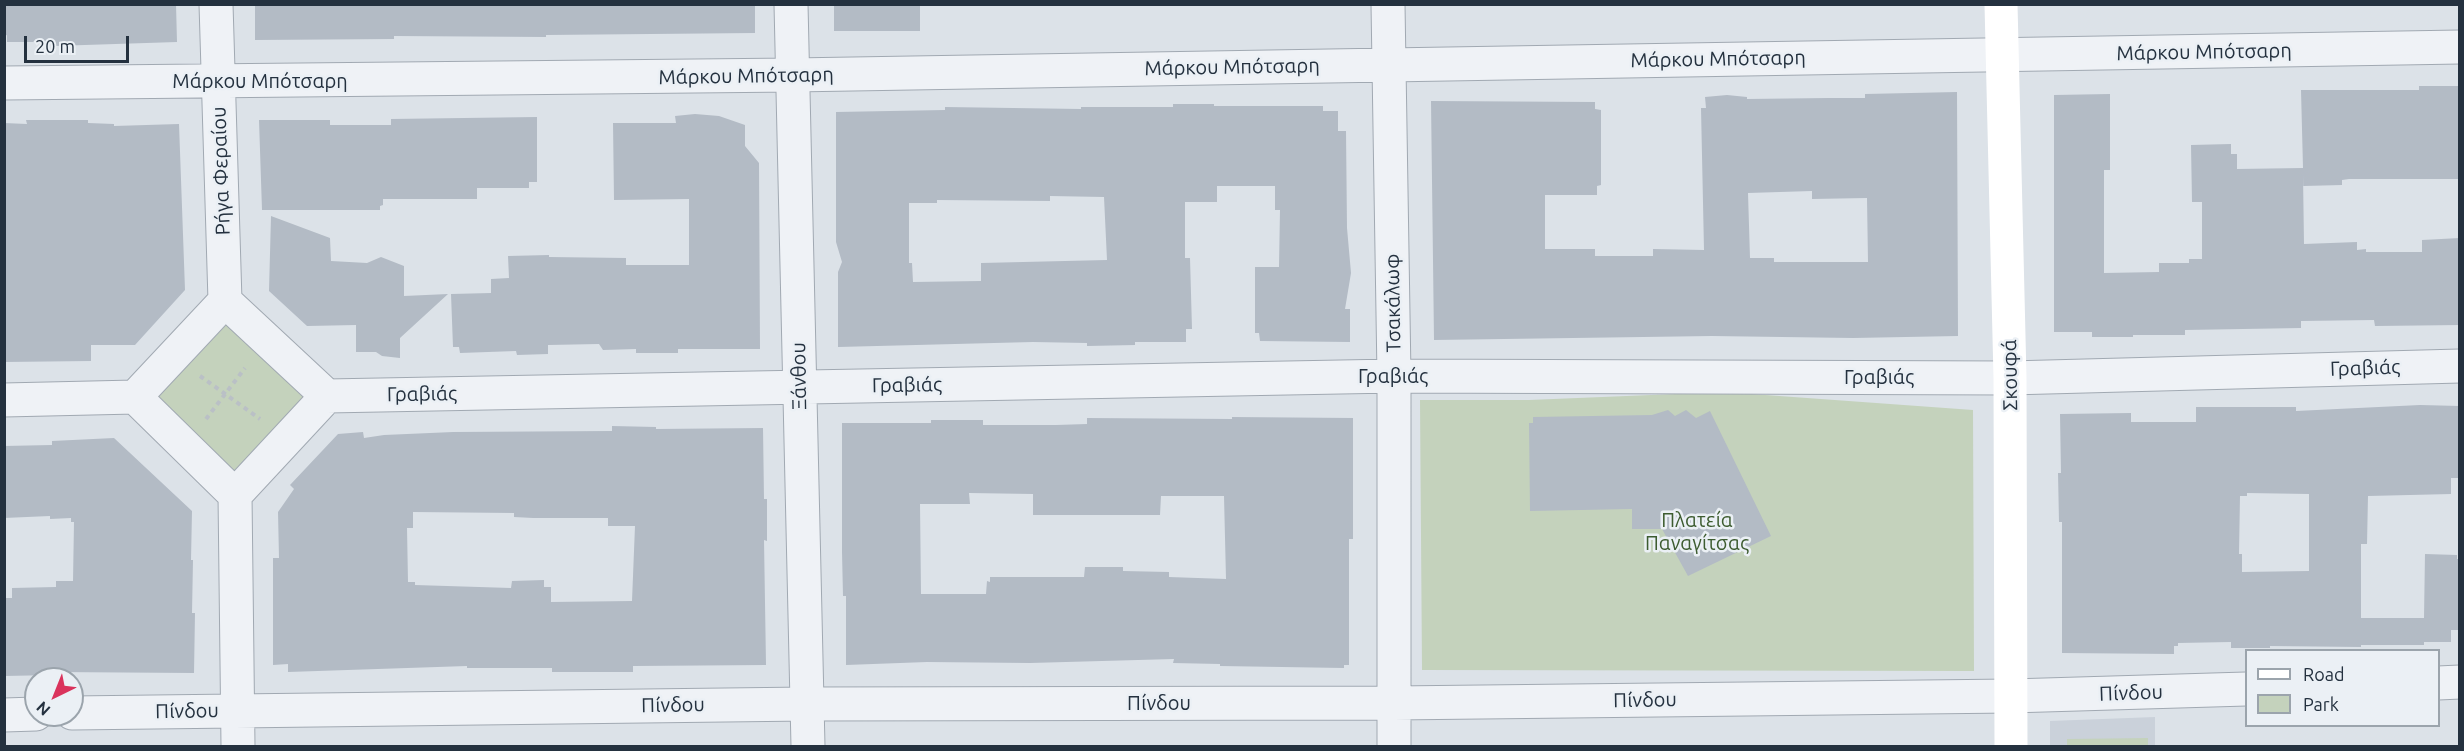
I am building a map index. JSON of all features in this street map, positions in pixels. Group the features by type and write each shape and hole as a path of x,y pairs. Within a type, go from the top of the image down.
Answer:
{"street":[{"name":"Ρήγα Φεραίου","path":"216,4 225,301"},
{"name":"Ξάνθου","path":"791,4 808,747"},
{"name":"Τσακάλωφ","path":"1388,4 1394,376 1394,747"},
{"name":"Σκουφά","path":"2001,4 2010,378 2011,747"},
{"name":"Μάρκου Μπότσαρη","path":"4,83 793,75 2460,47"},
{"path":"135,397 225,301 327,396 235,495 238,747"},
{"name":"Γραβιάς","path":"327,396 1394,376 2010,378 2460,366"},
{"path":"4,400 135,397 235,495"},
{"path":"2440,682 2460,682"},
{"name":"Πίνδου","path":"84,713 807,704 1394,703 2011,696 2245,689"},
{"path":"4,715 24,714"}],"path":[{"path":"186,446 266,339"},
{"path":"173,356 287,439"}],"shaded area":[{"path":"2155,717 2155,746 2050,746 2050,721"}],"green space":[{"path":"228,323 307,396 235,473 156,399"},
{"name":"Πλατεία Παναγίτσας","path":"1724,392 1973,410 1974,671 1422,670 1420,400 1529,400"},
{"path":"2148,738 2148,746 2067,746 2067,739"}],"building":[{"path":"4,4 176,4 177,42 54,46 54,42 7,42 7,35 4,36"},
{"path":"255,4 755,4 755,33 546,35 546,37 394,36 394,39 255,40"},
{"path":"834,4 920,4 920,31 834,31"},
{"path":"2419,86 2460,86 2460,179 2349,179 2342,180 2342,185 2303,186 2304,244 2357,242 2357,250 2366,249 2366,252 2422,252 2422,240 2460,238 2460,325 2375,326 2374,320 2301,321 2301,328 2185,330 2185,335 2092,337 2092,332 2054,332 2054,95 2110,94 2110,170 2104,170 2104,273 2159,272 2159,263 2189,263 2189,259 2202,259 2202,202 2192,202 2191,145 2231,144 2231,154 2237,154 2237,169 2303,168 2301,90 2419,90"},
{"path":"1957,92 1958,336 1853,338 1712,336 1434,340 1431,101 1595,102 1595,109 1601,110 1601,185 1597,186 1597,195 1545,195 1545,249 1595,249 1595,256 1653,256 1653,249 1704,250 1701,108 1706,108 1705,97 1727,95 1747,97 1747,99 1865,98 1865,94","holes":["1812,191 1812,199 1867,198 1868,262 1774,262 1774,258 1750,258 1748,193"]},
{"path":"1173,104 1323,106 1323,111 1338,111 1338,131 1346,131 1347,228 1351,273 1345,309 1350,309 1350,342 1260,341 1259,333 1255,333 1255,267 1279,267 1280,210 1275,210 1275,186 1217,186 1217,202 1185,202 1185,258 1190,258 1192,329 1186,329 1186,342 1135,342 1135,345 1087,346 1087,343 1033,342 838,347 838,272 842,262 836,242 836,112 945,110 945,107 1081,109 1081,107 1173,107","holes":["1050,196 1104,197 1107,260 981,263 981,281 913,282 912,263 909,263 909,203 937,203 937,200 1050,201"]},
{"path":"695,114 719,116 745,125 745,146 759,163 760,349 678,349 678,353 636,353 636,349 603,350 599,344 548,345 548,354 517,355 516,351 460,353 459,347 453,347 451,294 491,293 491,279 509,278 508,256 626,258 626,265 689,265 689,199 614,200 613,123 676,123 675,116"},
{"path":"537,117 537,182 529,182 529,188 477,188 477,199 383,199 380,210 262,210 259,120 330,120 330,125 391,125 391,119"},
{"path":"26,120 88,120 88,123 114,124 114,126 179,124 185,290 135,345 91,345 91,361 4,362 4,123 27,124"},
{"path":"271,216 330,238 331,261 367,263 381,257 404,266 404,296 448,294 400,338 400,358 382,356 376,352 356,352 356,325 307,326 269,291"},
{"path":"2420,405 2460,406 2460,478 2451,478 2451,494 2368,496 2367,544 2361,544 2361,618 2424,618 2425,554 2457,555 2457,559 2460,559 2460,630 2451,630 2451,642 2424,642 2424,645 2270,646 2270,648 2231,648 2231,642 2178,643 2178,646 2174,646 2174,654 2062,653 2062,522 2059,522 2058,473 2061,473 2060,414 2131,413 2131,422 2196,422 2196,407 2296,407 2296,411","holes":["2247,493 2309,494 2309,571 2242,572 2242,554 2239,554 2240,496 2247,496"]},
{"path":"1668,410 1675,416 1686,410 1696,418 1710,411 1771,536 1688,576 1662,529 1632,529 1632,509 1530,511 1529,423 1533,423 1533,417 1652,415"},
{"path":"1232,417 1353,418 1353,539 1349,539 1349,665 1344,665 1344,668 1220,666 1220,664 1173,663 1174,659 846,665 846,596 843,596 842,552 842,423 931,423 931,420 983,420 983,425 1056,425 1087,424 1087,418 1232,419","holes":["969,493 1033,494 1033,515 1160,515 1161,496 1224,496 1226,579 1169,577 1169,572 1123,571 1123,567 1085,567 1084,577 990,577 990,582 987,581 986,594 921,594 920,504 970,504"]},
{"path":"612,426 656,427 656,429 763,428 764,499 767,499 767,541 764,540 766,665 633,666 633,672 552,672 552,668 467,668 467,666 288,672 288,664 273,665 273,558 279,558 278,512 294,489 290,485 338,434 363,432 364,438 453,432 612,431","holes":["413,512 514,513 514,517 608,518 608,526 635,526 632,601 551,602 551,587 544,587 544,580 512,581 511,588 415,585 415,582 408,582 407,528 413,528"]},
{"path":"114,438 192,511 194,673 84,672 84,667 24,667 24,676 4,676 4,598 12,598 12,588 56,587 56,581 73,581 74,522 71,522 71,518 50,519 50,516 4,518 4,446 52,445 52,441"}]}
